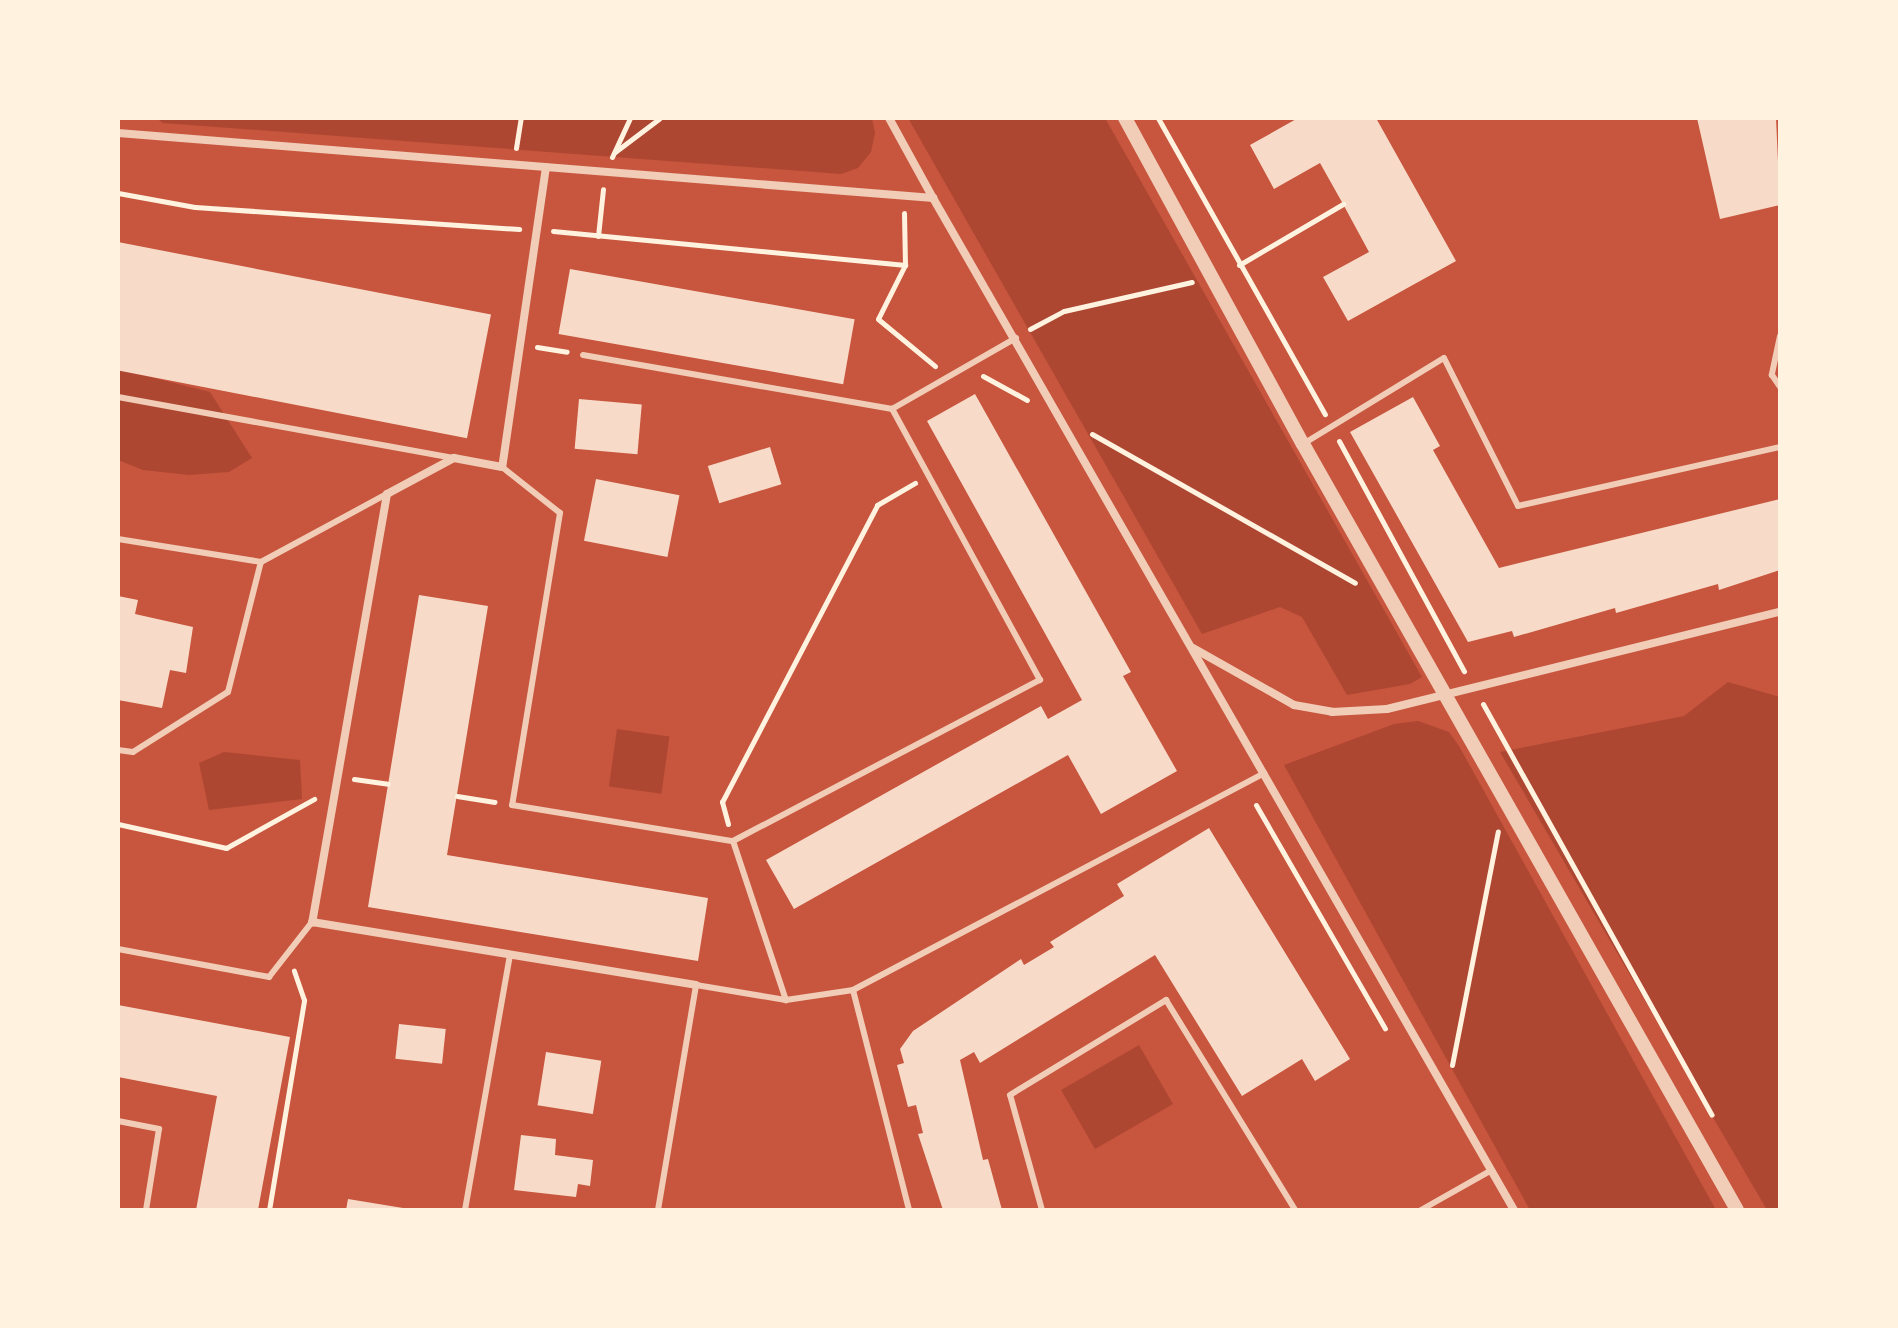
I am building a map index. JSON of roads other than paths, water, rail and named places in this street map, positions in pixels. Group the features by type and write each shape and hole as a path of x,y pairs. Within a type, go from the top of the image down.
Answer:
{"street":[{"path":"889,118 1514,1210"},
{"path":"1125,118 1303,444 1737,1210"},
{"path":"118,133 933,198"},
{"path":"546,167 502,467 454,458 387,494 312,922 696,985"},
{"path":"1191,647 1294,705 1319,710 1387,709 1471,684 1780,612"}],"lane":[{"path":"1780,336 1772,375 1780,387"},
{"path":"583,355 892,409 1016,338"},
{"path":"1303,444 1444,358 1518,506 1780,447"},
{"path":"118,397 454,458"},
{"path":"502,467 560,513 512,805 733,841 1040,680 892,409"},
{"path":"118,539 261,562 387,494"},
{"path":"118,750 133,752 228,692 261,562"},
{"path":"658,1210 696,985 786,1000 853,990 1265,773"},
{"path":"733,841 786,1000"},
{"path":"118,949 269,977 312,922"},
{"path":"465,1210 510,954"},
{"path":"853,990 909,1210"},
{"path":"1042,1210 1010,1095 1166,1000 1295,1210"},
{"path":"118,1121 159,1129 146,1210"},
{"path":"1421,1210 1492,1170"}]}
